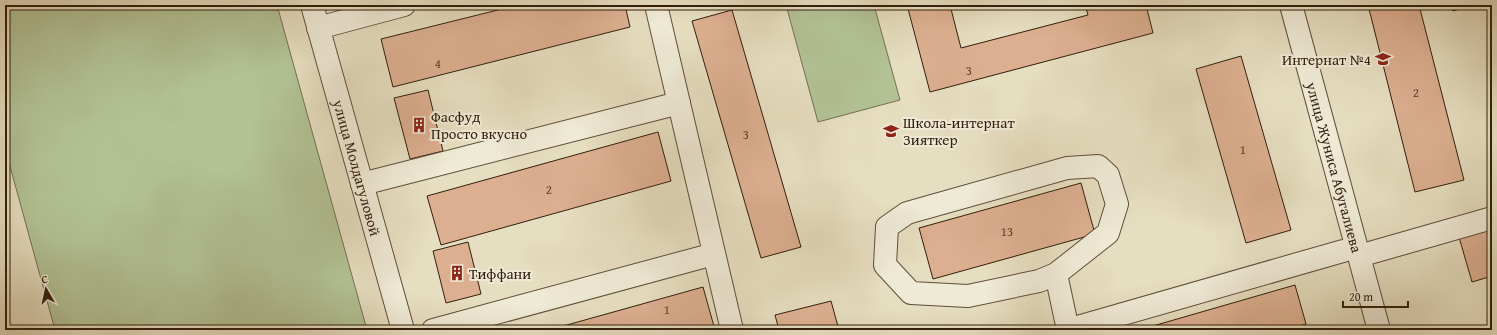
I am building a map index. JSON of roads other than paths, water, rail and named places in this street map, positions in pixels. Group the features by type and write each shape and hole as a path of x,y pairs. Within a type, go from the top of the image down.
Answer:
{"street":[{"name":"улица Молдагуловой","path":"312,5 403,330"},
{"path":"318,28 404,5"},
{"path":"656,5 732,330"},
{"name":"улица Жуниса Абугалиева","path":"1276,5 1351,254 1379,330"},
{"name":"улица Жуниса Абугалиева","path":"1291,5 1351,254 1364,330"},
{"path":"362,184 679,104"},
{"path":"1098,166 1108,176 1117,204 1108,233 1056,274 1039,281 968,296 911,293 885,265 887,227 906,213 1067,168 1098,166"},
{"path":"1056,274 1067,330 1492,218"},
{"path":"433,330 714,254"}],"place":[{"name":"Интернат №4","path":"1383,59"},
{"name":"Фасфуд Просто вкусно","path":"419,125"},
{"name":"Школа-интернат Зияткер","path":"891,131"},
{"name":"Тиффани","path":"457,273"}]}
